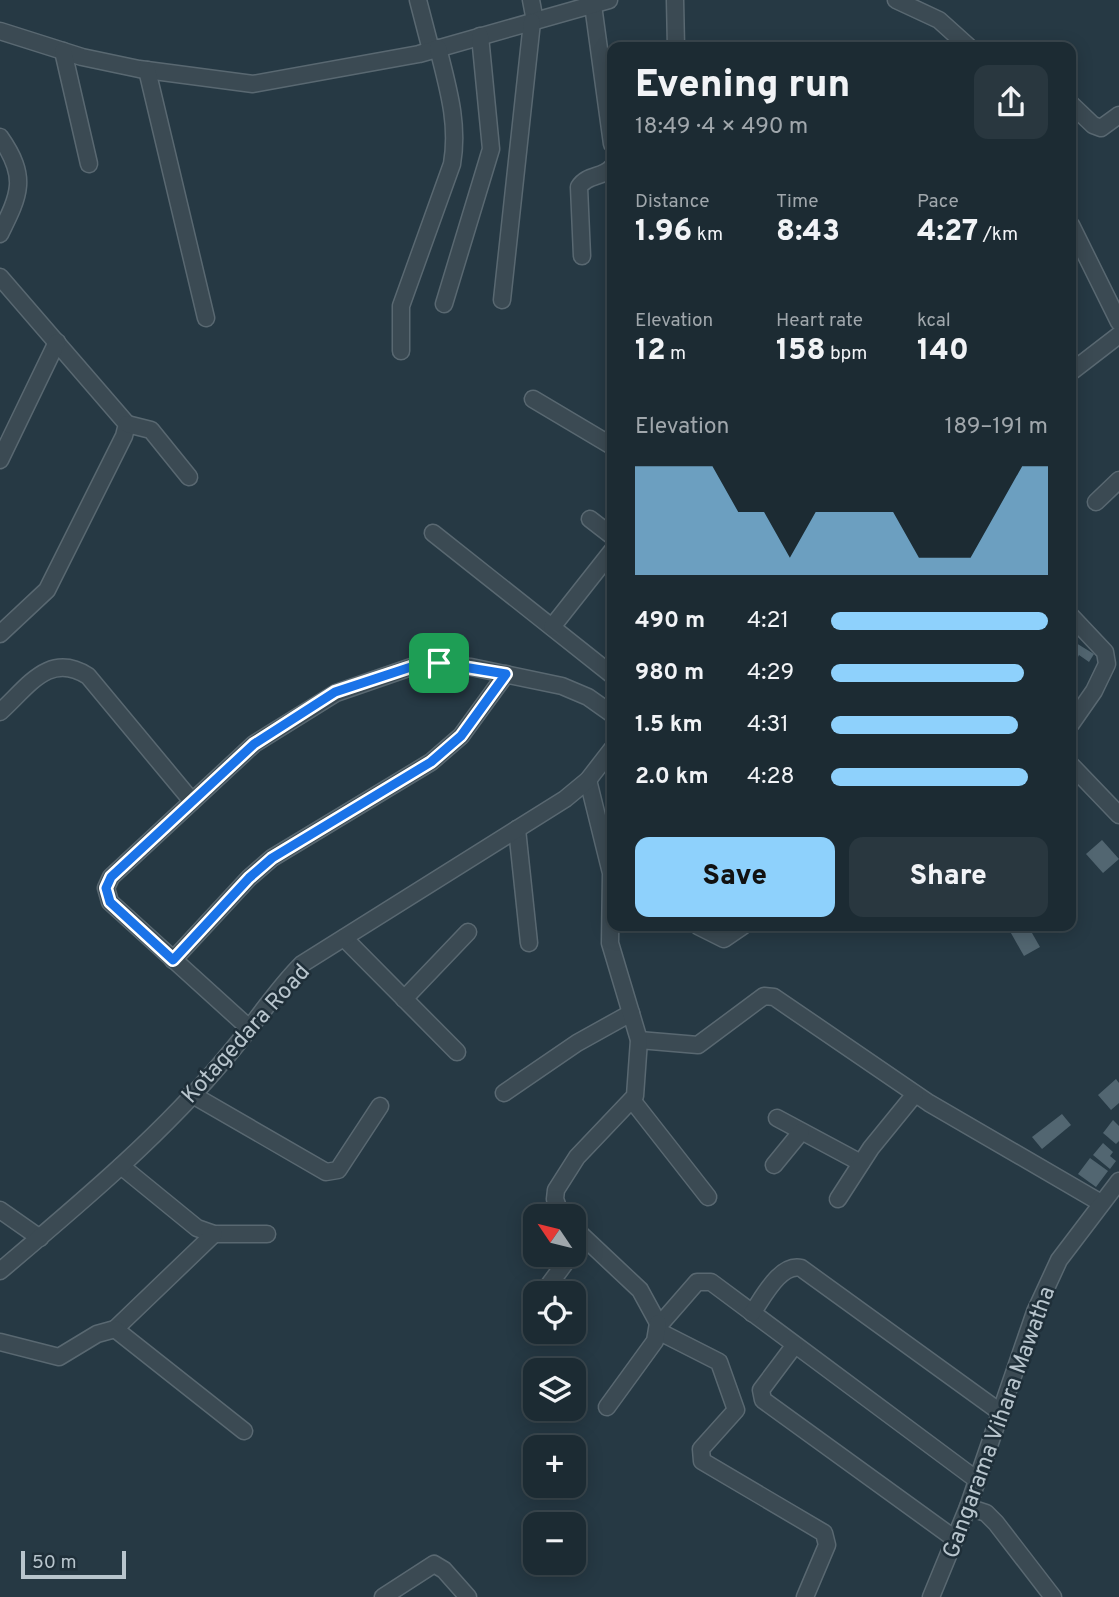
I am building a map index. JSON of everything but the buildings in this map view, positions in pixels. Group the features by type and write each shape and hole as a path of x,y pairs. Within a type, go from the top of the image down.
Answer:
{"street":[{"path":"401,351 401,306 452,164 455,145 454,113 418,0"},
{"path":"502,300 533,21 531,0"},
{"path":"0,31 64,51 147,70 253,84 435,49 609,0"},
{"path":"675,0 676,42"},
{"path":"896,0 939,20 963,42"},
{"path":"593,5 607,107"},
{"path":"444,304 491,149 480,36"},
{"path":"64,51 89,164"},
{"path":"147,70 206,318"},
{"path":"1076,109 1093,125 1101,128 1119,115"},
{"path":"0,137 20,176 16,199 0,234"},
{"path":"582,256 579,187 582,182 607,173"},
{"path":"1076,235 1119,322"},
{"path":"0,277 127,424 151,430 189,477"},
{"path":"1076,369 1119,335"},
{"path":"0,460 57,342"},
{"path":"533,399 607,443"},
{"path":"0,634 47,590 124,436 127,424"},
{"path":"1096,502 1119,480"},
{"path":"590,519 607,532"},
{"path":"433,533 607,671"},
{"path":"552,627 607,557"},
{"path":"1076,621 1105,652 1107,664 1094,691 1076,717"},
{"path":"249,1028 110,902 106,888 111,877 254,744 335,692 420,664 439,663 506,674 575,690 607,711"},
{"path":"0,712 46,670 74,667 88,677 191,800"},
{"path":"173,960 249,878 272,858 431,762 461,736 506,674"},
{"name":"Kotagedara Road","path":"0,1271 121,1166 228,1056 276,991 302,964 517,829 588,780 607,755"},
{"path":"1076,770 1119,815"},
{"path":"588,780 607,854"},
{"path":"517,829 529,943"},
{"path":"557,1204 556,1191 570,1168 594,1136 622,1114 632,1100 639,1040 610,943 610,931"},
{"path":"708,931 724,939 736,931"},
{"path":"404,999 468,932"},
{"path":"344,938 457,1052"},
{"path":"639,1040 698,1045 764,996 774,997 915,1094 1101,1203"},
{"path":"504,1093 577,1042 631,1013"},
{"path":"191,1094 326,1172 338,1170 380,1105"},
{"path":"838,1199 861,1163 915,1094"},
{"path":"632,1100 708,1197"},
{"path":"777,1118 861,1163"},
{"path":"774,1165 801,1132"},
{"path":"121,1166 197,1228 214,1234 267,1234"},
{"name":"Gangarama Vihara Mawatha","path":"931,1597 968,1507 1035,1312 1059,1260 1119,1181"},
{"path":"0,1210 40,1238"},
{"path":"116,1329 214,1234"},
{"path":"586,1239 640,1290 658,1327 719,1362 736,1410 729,1421 706,1441 699,1456 709,1468 824,1533 827,1545 805,1597"},
{"path":"752,1313 785,1270 793,1266 801,1268 1000,1412"},
{"path":"551,1281 562,1267"},
{"path":"607,1407 655,1341 658,1327 701,1280 711,1282 977,1480"},
{"path":"0,1342 59,1357 108,1329 116,1329 244,1431"},
{"path":"794,1346 761,1390 763,1399 955,1539"},
{"path":"968,1507 986,1513 996,1523 1053,1597"},
{"path":"383,1597 435,1564 444,1570 468,1597"}],"route":[{"path":"439,663 506,674 477,718 431,762 272,858 249,878 173,960 110,902 106,888 111,877 254,744 335,692 420,664 439,663"}]}
